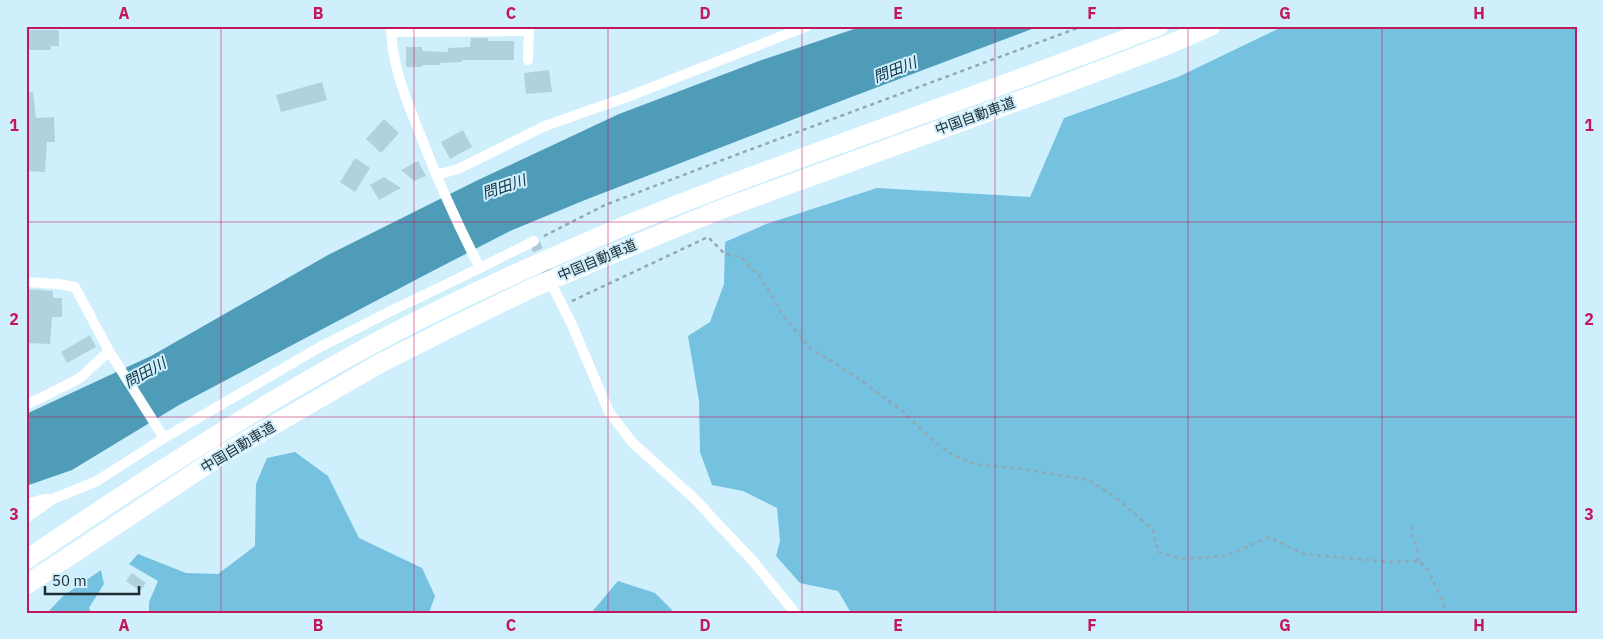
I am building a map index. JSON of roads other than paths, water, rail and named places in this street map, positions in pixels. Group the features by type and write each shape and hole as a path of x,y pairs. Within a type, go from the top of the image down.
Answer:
{"highway":[{"name":"中国自動車道","path":"26,560 170,464 256,411 370,346 447,306 604,235 716,190 1159,26"},
{"name":"中国自動車道","path":"26,585 220,456 379,364 530,289 722,209 1170,44 1211,26"}],"street":[{"path":"436,175 458,169 545,126 630,96 807,26"},
{"path":"480,268 436,175 398,76 391,45 391,29 529,29 528,60"},
{"path":"26,518 53,499 97,481 162,436 320,348 393,310 534,242"},
{"path":"26,282 75,287 109,351 162,436"},
{"path":"556,291 609,412 632,442 716,520 753,561 795,613"},
{"path":"26,404 80,378 109,351"},
{"path":"26,504 44,498 53,499"}],"water":[{"name":"問田川","path":"863,26 1040,26 585,200 510,231 179,405 72,470 26,486 26,414 151,356 328,255 476,181 619,114 759,61"}],"tunnel":[{"path":"534,241 552,283"}]}
